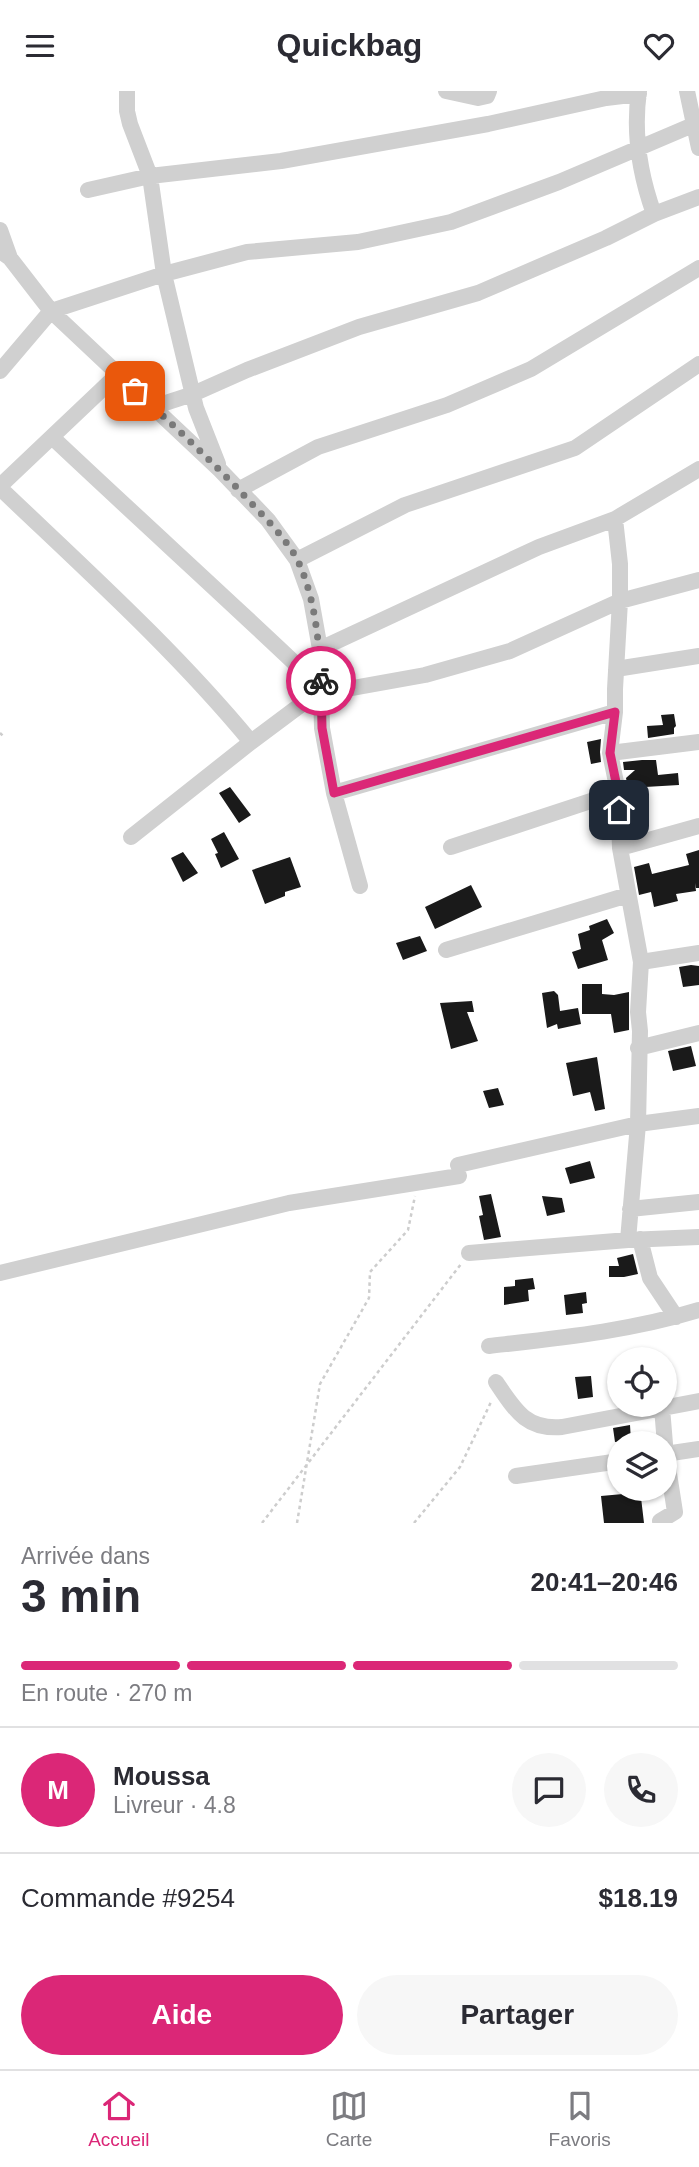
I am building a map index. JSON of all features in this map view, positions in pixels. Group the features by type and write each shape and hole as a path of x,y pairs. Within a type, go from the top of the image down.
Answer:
{"street":[{"path":"127,91 130,124 150,176 164,274 193,394 220,470"},
{"path":"446,91 478,98 487,96 489,91"},
{"path":"687,91 699,148"},
{"path":"88,190 150,176 281,161 488,124 639,92 638,149 644,185 654,214"},
{"path":"0,371 51,311 164,274 247,251 358,242 451,222 559,182 693,125"},
{"path":"153,407 193,394 359,327 478,293 606,238 654,214 699,197"},
{"path":"0,230 5,254 51,311 220,470 268,520 297,560 311,599 320,649 322,728 334,793 360,886"},
{"path":"238,490 318,447 447,405 531,369 699,268"},
{"path":"297,560 405,505 575,448 699,364"},
{"path":"117,375 0,487 121,602 251,742"},
{"path":"53,437 322,689"},
{"path":"320,649 539,547 615,519 699,469"},
{"path":"615,519 620,563 620,601 615,712 610,753 618,792 620,848 642,962 638,1124 630,1209 634,1240 650,1278 676,1317"},
{"path":"131,837 322,689 347,689 425,675 510,651 620,601 699,580"},
{"path":"616,669 699,656"},
{"path":"334,793 615,712"},
{"path":"610,753 699,742"},
{"path":"451,847 618,792"},
{"path":"620,848 699,826"},
{"path":"446,950 628,895"},
{"path":"642,962 699,953"},
{"path":"638,1048 699,1034"},
{"path":"0,1273 289,1203 417,1182 638,1124 699,1116"},
{"path":"630,1209 699,1202"},
{"path":"469,1253 699,1237"},
{"path":"489,1346 594,1334 699,1310"},
{"path":"496,1382 515,1409 538,1426 562,1427 615,1417"},
{"path":"677,1405 699,1401"},
{"path":"677,1452 699,1449"},
{"path":"516,1476 607,1463"},
{"path":"661,1523 660,1521 675,1512 673,1501"}],"path":[{"path":"297,1523 320,1384 369,1298 370,1272 408,1230 417,1182"},
{"path":"262,1523 469,1253"},
{"path":"414,1523 460,1467 491,1402"}],"building":[{"path":"674,714 674,734 648,738 647,726 663,725 661,715"},
{"path":"601,739 601,762 591,764 587,742"},
{"path":"656,760 658,775 678,773 679,785 628,788 626,778 635,770 624,770 623,762"},
{"path":"230,787 251,815 239,823 219,793"},
{"path":"224,832 239,859 221,868 211,839"},
{"path":"699,850 699,888 696,888 695,883 696,891 676,894 678,901 654,907 651,892 639,895 634,867 649,863 652,874 689,865 686,854"},
{"path":"183,852 198,873 183,882 171,858"},
{"path":"290,857 301,887 285,892 285,896 265,904 252,870"},
{"path":"471,885 482,907 435,929 425,907"},
{"path":"607,919 614,933 602,940 608,960 578,969 572,952 581,949 578,934"},
{"path":"420,936 427,951 403,960 396,943"},
{"path":"699,966 699,985 683,987 679,967"},
{"path":"582,984 602,984 602,994 629,992 629,1030 614,1033 611,1014 582,1014"},
{"path":"554,991 558,995 560,1011 578,1008 581,1024 558,1029 557,1024 547,1028 542,993"},
{"path":"472,1001 474,1012 467,1012 478,1041 451,1049 440,1003"},
{"path":"691,1046 696,1066 673,1071 668,1051"},
{"path":"597,1057 605,1109 595,1111 590,1092 573,1096 566,1063"},
{"path":"498,1088 504,1105 489,1108 483,1091"},
{"path":"590,1161 595,1178 570,1184 565,1168"},
{"path":"491,1194 501,1237 484,1240 479,1216 483,1215 479,1196"},
{"path":"542,1196 562,1198 565,1212 547,1216"},
{"path":"633,1254 638,1274 609,1277 609,1266 619,1266 617,1258"},
{"path":"533,1278 535,1289 528,1290 529,1301 504,1305 504,1287 515,1286 515,1280"},
{"path":"586,1292 587,1303 582,1304 583,1313 566,1315 564,1295"},
{"path":"591,1376 593,1397 578,1399 575,1377"},
{"path":"630,1425 630,1431 613,1431 613,1428"},
{"path":"607,1495 607,1501 641,1501 644,1523 604,1523 601,1496"}],"way so far":[{"path":"135,391 220,470 268,520 297,560 311,599 320,649 321,681"}],"route":[{"path":"321,681 322,728 334,793 615,712 610,753 619,810"}]}
